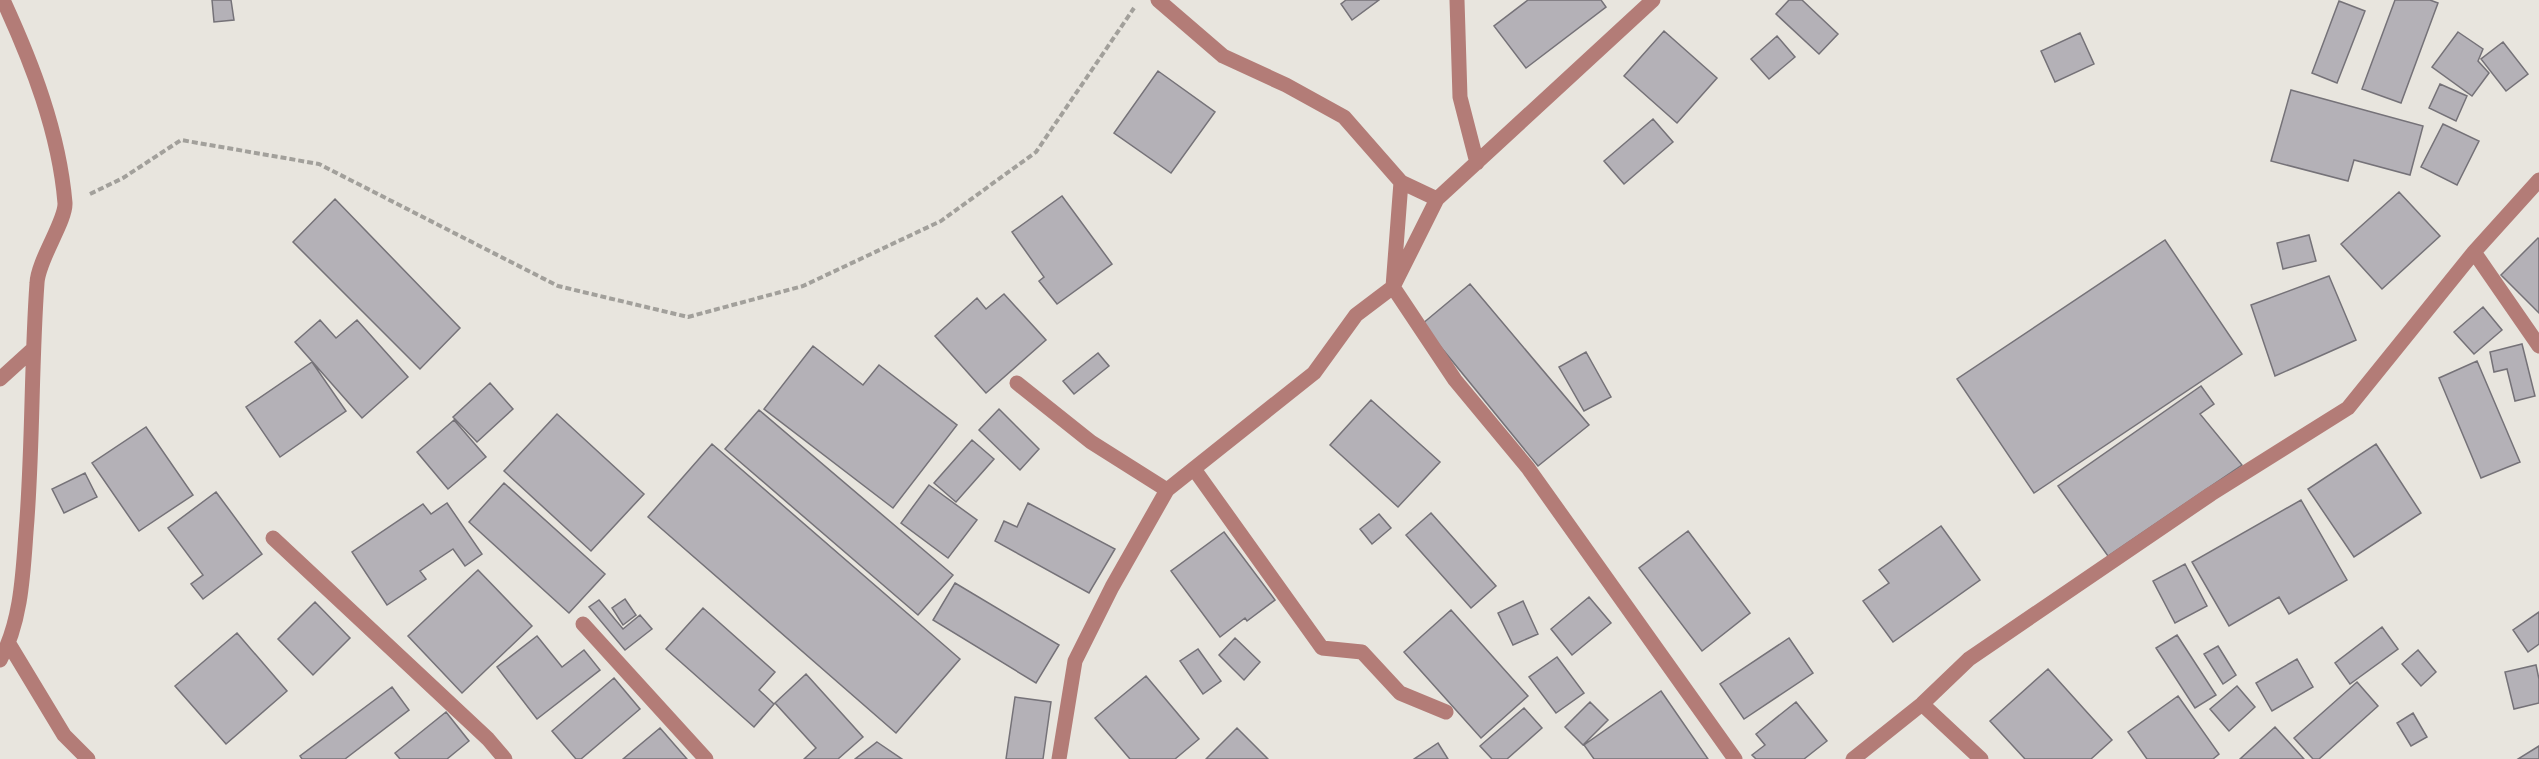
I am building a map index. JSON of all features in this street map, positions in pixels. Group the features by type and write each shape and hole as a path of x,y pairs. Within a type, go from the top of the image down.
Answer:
{"street":[{"path":"0,660 9,644 23,574 31,474 32,350 38,275 65,206 52,131 35,75 3,0"},
{"path":"1158,0 1223,56 1286,85 1344,117 1401,182 1437,200"},
{"path":"1457,0 1460,97 1477,163"},
{"path":"1059,759 1075,661 1112,587 1167,490 1314,373 1356,315 1393,287 1437,200 1653,0"},
{"path":"1854,759 1922,704 1969,659 2211,494 2348,408 2475,252 2539,180"},
{"path":"1401,182 1393,287 1455,380 1528,468 1735,759"},
{"path":"2475,252 2539,346"},
{"path":"0,379 32,350"},
{"path":"1017,383 1091,441 1167,490"},
{"path":"1194,469 1322,648 1362,652 1400,693 1446,712"},
{"path":"273,538 488,739 505,759"},
{"path":"583,624 706,759"},
{"path":"9,644 64,735 88,759"},
{"path":"1922,704 1981,759"}],"path":[{"path":"65,206 123,178 181,140 319,164 558,286 688,317 803,285 941,221 1036,152 1140,0"}],"building":[{"path":"212,0 231,0 234,20 214,22"},
{"path":"1346,0 1379,0 1352,20 1341,4"},
{"path":"1528,0 1601,0 1606,7 1526,68 1494,26"},
{"path":"1789,0 1802,0 1838,34 1819,54 1776,14"},
{"path":"2395,0 2430,0 2438,3 2401,103 2362,89"},
{"path":"2339,1 2365,11 2337,83 2312,73"},
{"path":"1664,31 1717,78 1677,123 1624,76"},
{"path":"2458,32 2483,49 2478,61 2489,73 2472,96 2432,67"},
{"path":"2080,33 2094,64 2055,82 2041,51"},
{"path":"1777,36 1795,57 1769,79 1751,59"},
{"path":"2503,42 2528,74 2506,91 2481,59"},
{"path":"1158,71 1215,112 1171,173 1114,133"},
{"path":"2440,84 2467,96 2456,121 2429,108"},
{"path":"2291,90 2423,126 2410,175 2354,160 2348,181 2271,161"},
{"path":"1653,119 1673,142 1624,184 1604,161"},
{"path":"2443,124 2479,141 2457,185 2421,167"},
{"path":"2399,192 2440,236 2382,289 2341,244"},
{"path":"1062,196 1112,264 1057,304 1039,281 1044,277 1012,232"},
{"path":"335,199 460,328 420,369 293,242"},
{"path":"2309,235 2316,261 2283,269 2277,243"},
{"path":"2539,239 2539,313 2501,275"},
{"path":"2165,240 2242,354 2034,493 1957,379"},
{"path":"2329,276 2356,340 2275,376 2251,305"},
{"path":"1470,284 1589,425 1538,466 1422,324"},
{"path":"1004,294 1046,340 986,393 935,336 977,298 986,309"},
{"path":"2483,307 2502,330 2474,354 2454,332"},
{"path":"320,320 336,338 357,320 408,377 362,418 295,342"},
{"path":"2522,344 2535,396 2515,401 2507,369 2494,372 2490,352"},
{"path":"813,346 863,385 879,365 957,425 893,508 764,409"},
{"path":"1586,352 1611,397 1584,411 1559,367"},
{"path":"1098,353 1109,366 1074,394 1063,381"},
{"path":"2477,361 2520,462 2481,478 2439,378"},
{"path":"312,362 346,411 280,457 246,407"},
{"path":"490,383 513,409 477,442 453,417"},
{"path":"2201,386 2214,404 2200,414 2242,465 2108,556 2058,486"},
{"path":"1371,400 1440,462 1398,507 1330,445"},
{"path":"999,409 1039,449 1020,470 979,430"},
{"path":"759,410 953,575 918,615 725,449"},
{"path":"557,414 644,494 591,551 504,471"},
{"path":"454,420 486,457 448,489 417,452"},
{"path":"146,427 193,495 139,531 92,463"},
{"path":"972,440 994,459 956,502 934,483"},
{"path":"712,444 960,659 896,733 648,517"},
{"path":"2376,444 2421,513 2354,557 2308,489"},
{"path":"85,473 97,497 64,513 52,489"},
{"path":"504,483 605,574 569,613 469,522"},
{"path":"929,485 977,520 948,558 901,523"},
{"path":"216,492 262,554 203,599 191,584 203,575 168,528"},
{"path":"2301,500 2347,580 2289,614 2279,597 2229,626 2192,562"},
{"path":"447,503 482,554 465,566 453,549 420,571 426,579 387,605 352,552 423,504 431,514"},
{"path":"1028,503 1115,549 1089,593 995,541 1004,521 1017,527"},
{"path":"1431,513 1496,586 1471,608 1406,535"},
{"path":"1379,514 1391,528 1372,544 1360,529"},
{"path":"1941,526 1980,580 1893,642 1863,601 1889,583 1879,570"},
{"path":"1688,531 1750,613 1702,651 1639,568"},
{"path":"1224,532 1275,600 1247,621 1245,618 1220,637 1171,571"},
{"path":"2185,564 2207,606 2175,623 2153,581"},
{"path":"478,570 532,626 462,693 408,636"},
{"path":"955,583 1059,645 1036,683 933,620"},
{"path":"1589,597 1611,623 1572,655 1551,629"},
{"path":"625,599 636,615 623,625 612,608"},
{"path":"599,600 623,629 640,615 652,629 625,650 589,607"},
{"path":"1523,601 1538,634 1513,645 1498,613"},
{"path":"315,602 350,638 313,675 278,639"},
{"path":"703,608 775,672 759,690 774,704 754,727 666,649"},
{"path":"1451,610 1528,696 1481,738 1404,652"},
{"path":"2539,612 2539,644 2528,652 2513,630"},
{"path":"2382,627 2398,649 2350,684 2335,663"},
{"path":"237,633 287,691 226,744 175,686"},
{"path":"2177,635 2216,695 2195,708 2156,648"},
{"path":"537,636 562,667 584,650 600,670 537,719 497,667"},
{"path":"1235,638 1260,662 1244,680 1219,655"},
{"path":"1789,638 1813,673 1744,719 1720,684"},
{"path":"2218,646 2236,675 2223,684 2204,654"},
{"path":"1198,649 1221,681 1203,694 1180,661"},
{"path":"2418,650 2436,672 2421,686 2402,664"},
{"path":"1557,657 1584,693 1556,713 1529,677"},
{"path":"2297,659 2313,687 2272,711 2256,683"},
{"path":"2536,665 2539,679 2539,703 2514,709 2505,672"},
{"path":"2048,669 2112,740 2091,759 2025,759 1990,721"},
{"path":"806,674 863,737 838,759 804,759 816,748 775,703"},
{"path":"1146,676 1199,739 1175,759 1130,759 1095,718"},
{"path":"614,678 640,709 581,759 576,759 552,731"},
{"path":"2357,682 2378,706 2319,759 2313,759 2294,738"},
{"path":"2237,686 2255,707 2229,731 2210,709"},
{"path":"392,687 409,710 345,759 302,759 300,756"},
{"path":"1661,691 1708,759 1594,759 1584,745"},
{"path":"2178,696 2219,754 2213,759 2147,759 2128,732"},
{"path":"1015,697 1051,702 1043,759 1006,759"},
{"path":"1590,702 1608,720 1583,745 1565,727"},
{"path":"1796,702 1827,741 1804,759 1756,759 1752,755 1765,745 1756,734"},
{"path":"1524,708 1542,728 1507,759 1492,759 1480,746"},
{"path":"446,712 469,741 447,759 400,759 395,753"},
{"path":"2413,713 2427,737 2411,746 2397,723"},
{"path":"2275,727 2304,759 2240,759"},
{"path":"660,728 687,759 623,759"},
{"path":"1237,728 1268,759 1206,759"},
{"path":"877,742 902,759 855,759"},
{"path":"1438,743 1448,759 1414,759"},
{"path":"2539,746 2539,759 2518,759"}]}
